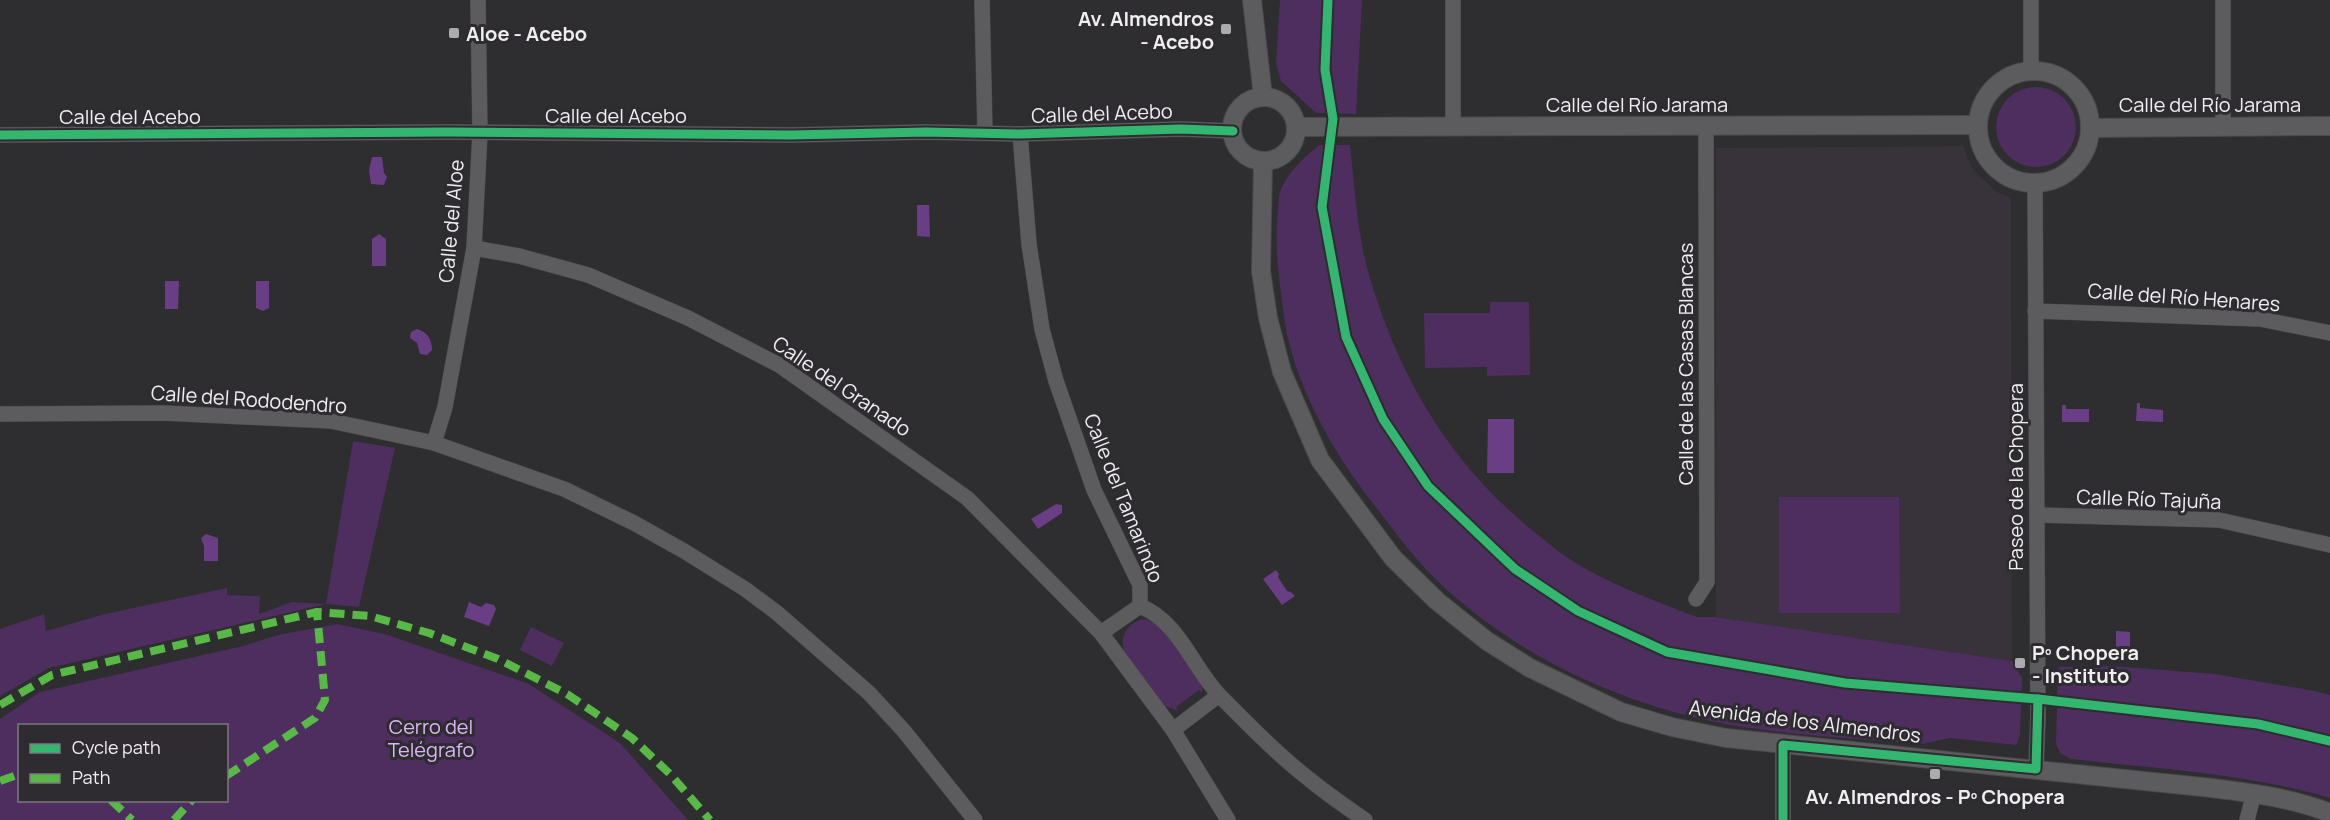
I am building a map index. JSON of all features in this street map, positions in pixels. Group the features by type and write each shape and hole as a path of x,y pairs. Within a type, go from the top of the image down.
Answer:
{"street":[{"name":"Calle del Aloe","path":"434,443 445,407 474,248 480,132 478,0"},
{"path":"982,0 985,133"},
{"path":"1252,0 1263,97"},
{"path":"1453,0 1453,127"},
{"path":"2031,0 2031,70"},
{"path":"2223,0 2223,126"},
{"path":"2031,70 2050,72 2067,80 2080,92 2088,109 2091,128 2088,144 2080,160 2068,172 2052,180 2035,183 2017,181 2001,172 1988,159 1980,143 1978,125 1982,105 1994,87 2011,75 2031,70"},
{"path":"1263,97 1286,105 1296,128 1294,142 1284,154 1270,161 1245,155 1234,140 1233,131 1238,112 1253,99 1263,97"},
{"name":"Calle del Río Jarama","path":"1296,128 1978,125"},
{"name":"Calle de las Casas Blancas","path":"1696,599 1707,582 1706,126"},
{"name":"Calle del Río Jarama","path":"2091,128 2330,126"},
{"name":"Calle del Acebo","path":"0,135 480,132 791,135 1020,134 1181,129 1233,131"},
{"name":"Calle del Tamarindo","path":"1020,134 1029,244 1042,329 1056,381 1094,490 1140,585 1140,606 1156,612 1184,645 1219,695 1308,779 1365,820"},
{"name":"Avenida de los Almendros","path":"1263,161 1261,271 1268,318 1282,372 1320,460 1393,558 1437,601 1487,641 1530,668 1621,712 1672,727 1726,738 2254,793 2313,806 2330,813"},
{"name":"Paseo de la Chopera","path":"2035,183 2038,716 2036,770"},
{"name":"Calle del Granado","path":"474,248 519,256 588,275 688,318 779,365 967,498 1101,633 1173,730 1227,820"},
{"name":"Calle del Río Henares","path":"2035,310 2260,319 2330,333"},
{"name":"Calle del Rododendro","path":"0,414 164,413 331,421 434,443 564,489 634,523 745,589 776,612 869,693 904,731 975,820"},
{"name":"Calle Río Tajuña","path":"2037,515 2219,520 2330,545"},
{"path":"1101,633 1140,606"},
{"path":"1173,730 1219,695"},
{"path":"1783,745 1783,820"},
{"path":"2247,820 2254,793"}],"shaded area":[{"path":"1963,146 1971,166 1978,175 1997,192 2011,198 2012,661 1716,617 1716,148"},
{"path":"372,157 382,157 384,173 387,177 384,185 371,184 369,170"},
{"path":"917,205 929,205 930,237 917,236"},
{"path":"379,234 386,239 386,266 372,266 372,239"},
{"path":"165,281 179,281 178,309 165,309"},
{"path":"256,281 269,281 269,308 263,311 256,308"},
{"path":"417,329 424,332 430,339 432,350 427,355 420,354 417,343 410,338 411,332"},
{"path":"2137,403 2140,403 2140,408 2163,410 2163,422 2136,421"},
{"path":"2062,405 2066,405 2066,409 2089,409 2089,422 2062,422"},
{"path":"1488,419 1514,419 1514,473 1487,473"},
{"path":"1056,504 1062,505 1062,513 1038,529 1031,519"},
{"path":"206,534 218,538 218,561 204,561 204,546 201,538"},
{"path":"1276,570 1287,591 1295,596 1282,605 1263,579"},
{"path":"469,602 481,607 486,603 494,605 496,609 489,626 464,617"},
{"path":"2116,631 2130,632 2130,658 2116,658"}],"green space":[{"path":"1280,0 1362,0 1356,114 1316,113 1281,81 1276,64"},
{"path":"2028,87 2044,87 2065,98 2076,119 2076,135 2065,156 2044,167 2028,167 2014,161 2002,149 1996,135 1996,119 2002,105 2014,93"},
{"path":"1319,145 1350,145 1359,227 1369,275 1381,311 1410,380 1428,412 1472,471 1497,499 1526,525 1584,568 1611,582 1697,617 1716,617 2012,661 2022,678 2020,735 2016,745 1950,738 1922,744 1788,733 1743,727 1662,709 1584,679 1547,660 1511,639 1477,615 1445,588 1407,547 1357,482 1315,412 1294,361 1287,335 1279,273 1277,236 1279,197 1291,172"},
{"path":"1490,302 1529,302 1530,375 1487,376 1487,367 1425,368 1424,313 1490,313"},
{"path":"353,441 395,448 359,607 326,604"},
{"path":"1779,497 1899,497 1900,613 1779,613"},
{"path":"227,588 227,595 260,596 259,614 292,602 326,604 49,668 0,696 0,629 44,614 46,631 105,614"},
{"path":"1142,619 1151,621 1168,634 1202,682 1202,693 1199,690 1176,707 1178,711 1165,706 1125,654 1123,637 1131,625"},
{"name":"Cerro del Telégrafo","path":"337,624 385,634 529,684 620,743 688,820 0,820 0,719 40,692 243,646 278,635"},
{"path":"531,627 564,643 552,666 520,650"},
{"path":"2112,666 2215,674 2330,695 2330,798 2234,777 2071,759 2060,753 2056,744 2058,667"}],"marked path":[{"path":"0,705 52,675 317,612 370,616 429,633 498,659 567,694 632,738 670,774 710,820"},
{"path":"228,775 315,718 325,700 317,612"},
{"path":"0,781 18,775"},
{"path":"113,802 132,820"},
{"path":"174,820 190,802"}],"cycle path":[{"path":"1328,0 1325,70 1333,119 1322,207 1346,337 1383,419 1428,486 1515,569 1578,611 1667,652 1845,683 2038,699 2258,724 2330,741"},
{"path":"0,135 448,132 791,135 926,132 1020,134 1181,129 1233,131"},
{"path":"1783,820 1783,745 2036,769 2038,699"}],"place":[{"name":"Av. Almendros - Acebo","path":"1226,29"},
{"name":"Aloe - Acebo","path":"454,33"},
{"name":"Pº Chopera - Instituto","path":"2020,663"},
{"name":"Av. Almendros - Pº Chopera","path":"1935,774"}]}
